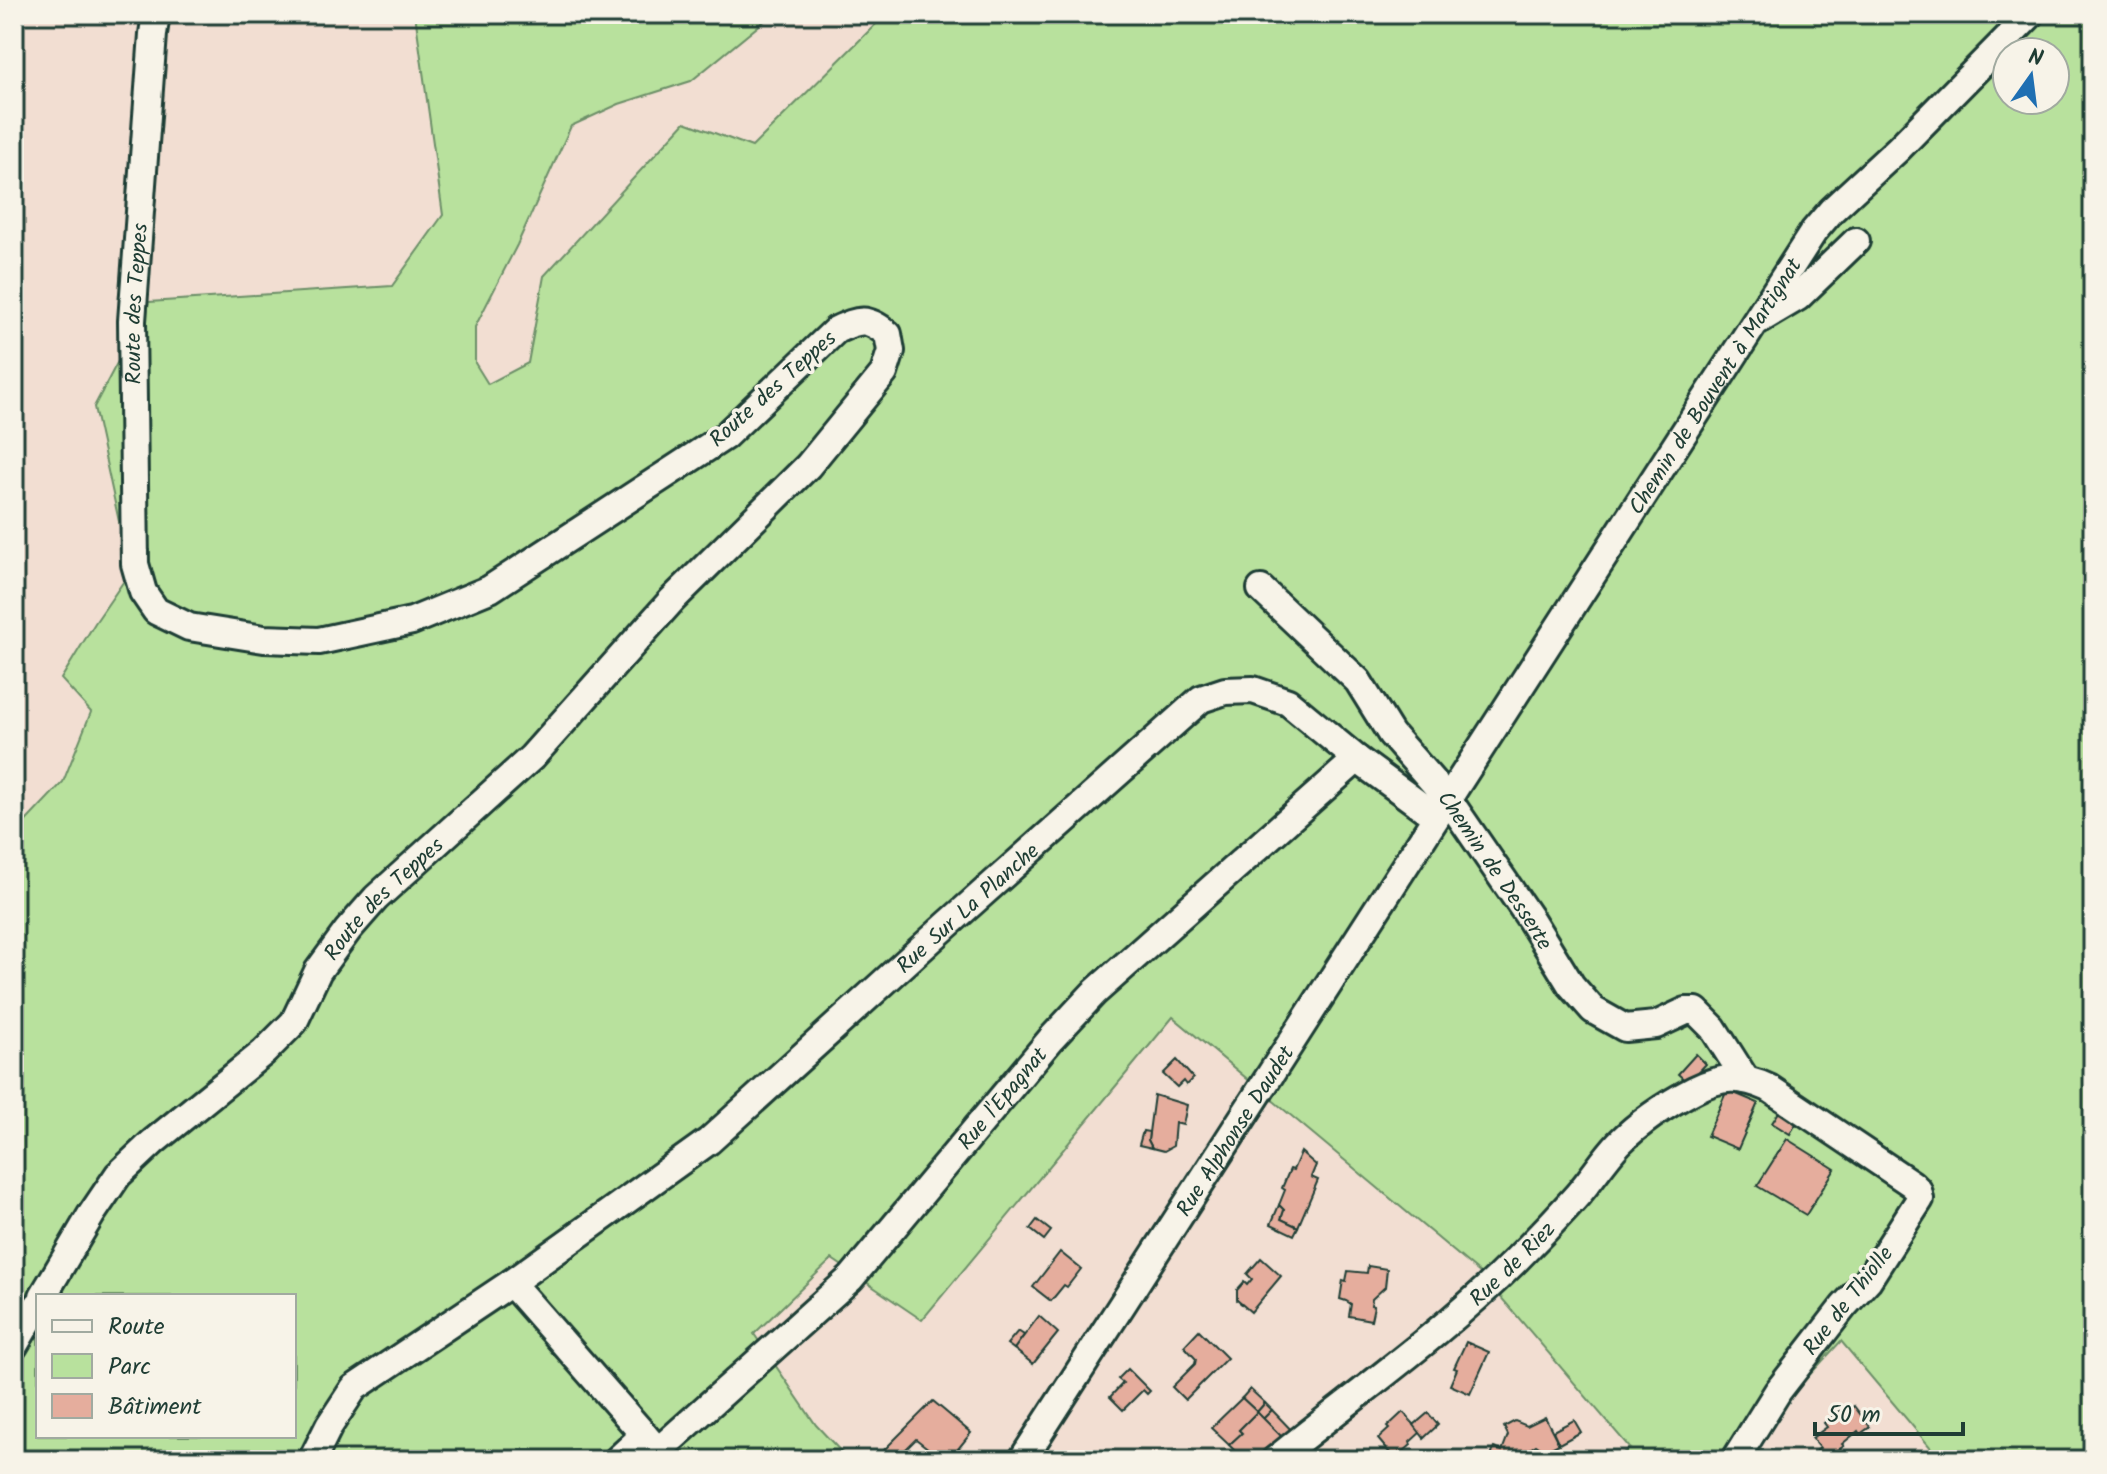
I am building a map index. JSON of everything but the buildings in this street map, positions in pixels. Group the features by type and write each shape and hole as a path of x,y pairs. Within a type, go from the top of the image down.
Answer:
{"street":[{"name":"Route des Teppes","path":"44,1294 118,1175 153,1142 264,1052 294,1022 318,971 357,919 376,898 532,757 672,600 808,466 884,373 891,351 888,334 874,322 856,321 836,330 725,436 490,589 412,621 319,641 264,639 189,627 156,611 143,592 135,564 132,321 156,14"},
{"name":"Chemin de Bouvent à Martignat","path":"1442,808 1798,254 1832,210 1898,149 2031,14"},
{"path":"1754,323 1798,297 1856,241"},
{"name":"Chemin de Desserte","path":"1261,589 1358,681 1442,808 1531,920 1571,985 1593,1010 1625,1028 1656,1025 1686,1011 1696,1011 1713,1028 1746,1080"},
{"name":"Rue Sur La Planche","path":"312,1460 329,1426 354,1388 511,1283 709,1141 1201,699 1225,691 1253,690 1288,702 1357,759 1442,808"},
{"name":"Rue l'Epagnat","path":"617,1460 656,1449 851,1278 1051,1039 1094,993 1357,759"},
{"name":"Rue Alphonse Daudet","path":"1022,1460 1442,808"},
{"name":"Rue de Riez","path":"1275,1460 1468,1305 1514,1262 1575,1198 1619,1143 1641,1124 1693,1091 1717,1080 1746,1080"},
{"name":"Rue de Thiolle","path":"1735,1460 1778,1391 1868,1280 1920,1199 1918,1190 1912,1184 1769,1088 1746,1080"},
{"path":"511,1283 656,1449"},
{"path":"14,1346 36,1308"}],"green space":[{"path":"415,14 770,14 691,81 619,104 571,126 517,245 475,327 475,363 488,384 528,363 544,276 685,122 752,147 886,14 2093,14 2093,1460 1941,1460 1841,1341 1731,1460 1613,1460 1630,1448 1481,1274 1173,1017 922,1320 832,1259 754,1334 816,1425 849,1460 14,1460 14,834 63,782 91,712 61,679 130,572 94,407 149,302 392,286 443,215"}]}
